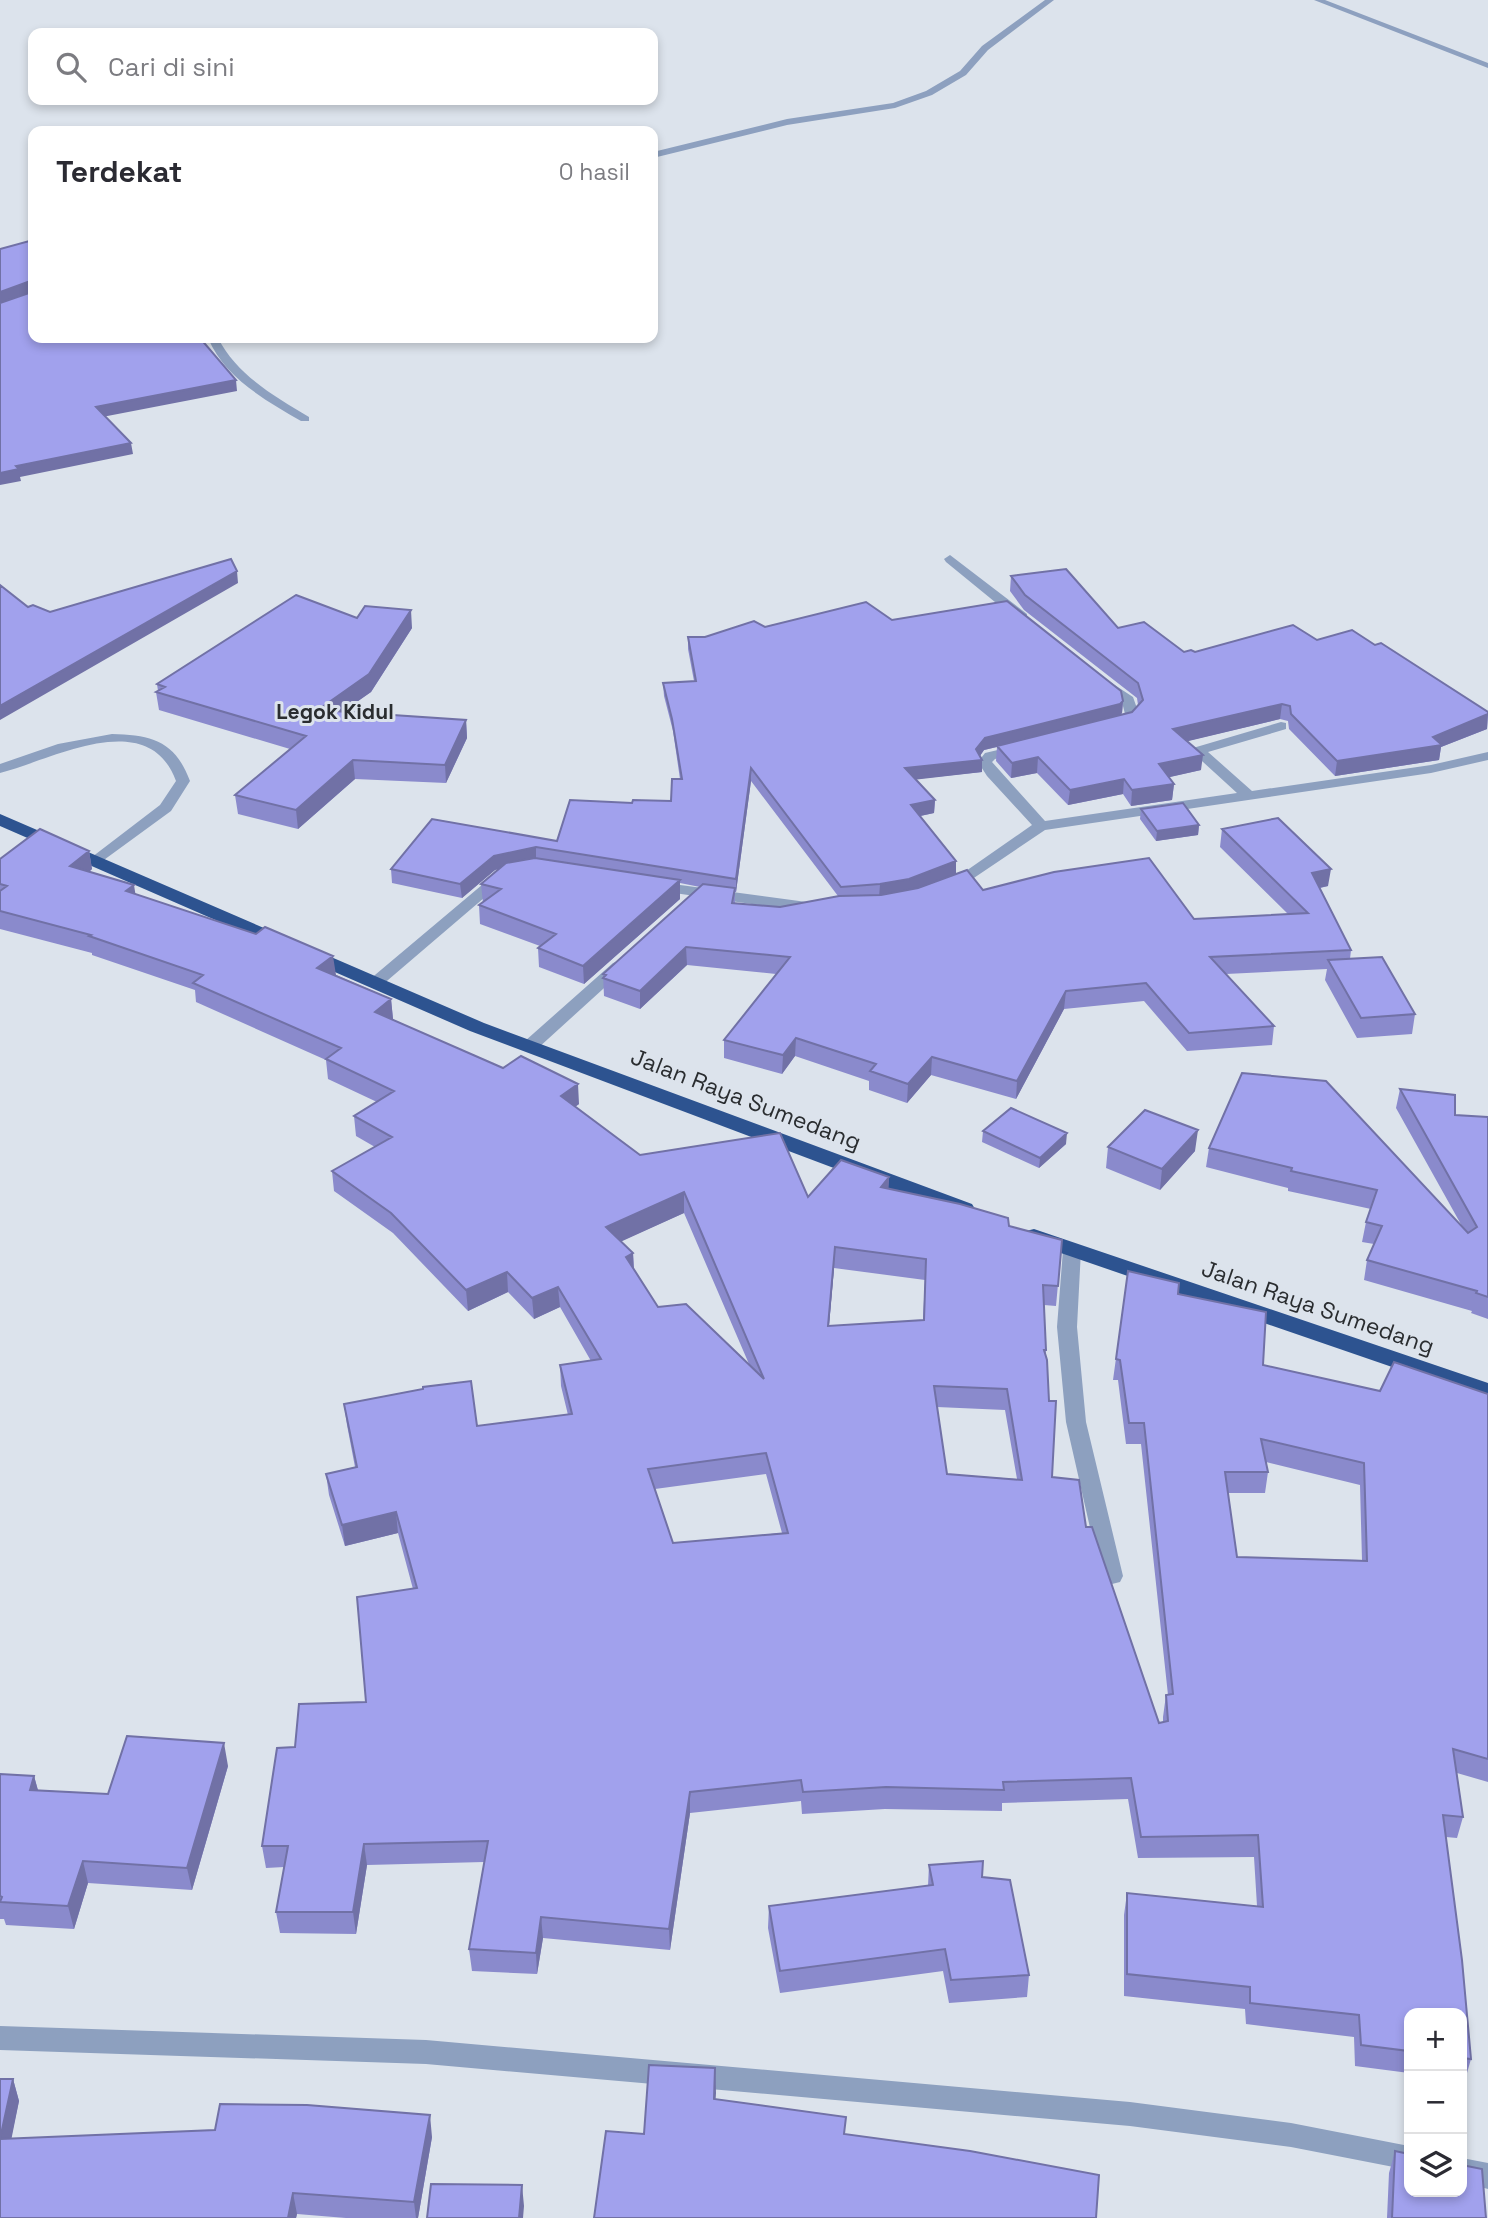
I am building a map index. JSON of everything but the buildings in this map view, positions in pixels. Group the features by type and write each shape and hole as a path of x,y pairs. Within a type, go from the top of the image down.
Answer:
{"highway":[{"name":"Jalan Raya Sumedang","path":"0,819 97,860 194,906 477,1027 982,1216"},
{"name":"Jalan Raya Sumedang","path":"1020,1231 1488,1392"}],"street":[{"path":"658,154 776,124 895,105 929,93 964,73 985,48 1050,0"},
{"path":"1318,0 1362,19 1431,41 1488,66"},
{"path":"216,343 218,350 260,392 305,419"},
{"path":"950,559 1037,629"},
{"path":"1088,669 1128,700 1132,714 1125,722 1099,730"},
{"path":"1249,796 1198,751 1281,726"},
{"path":"0,769 48,749 112,738 145,741 170,755 183,781 166,808 97,860"},
{"path":"1038,744 990,756 985,762 1041,826"},
{"path":"936,893 974,873 1018,837 1041,826 1431,769 1488,756"},
{"path":"375,984 501,876 518,870"},
{"path":"645,885 755,902 836,908"},
{"path":"679,912 699,894"},
{"path":"531,1045 630,956"},
{"path":"1072,1250 1067,1327 1076,1422 1112,1576"},
{"path":"0,2038 426,2052 1130,2114 1291,2135 1404,2157"},
{"path":"1467,2171 1488,2176"}],"district":[{"name":"Legok Kidul","path":"335,711"}]}
